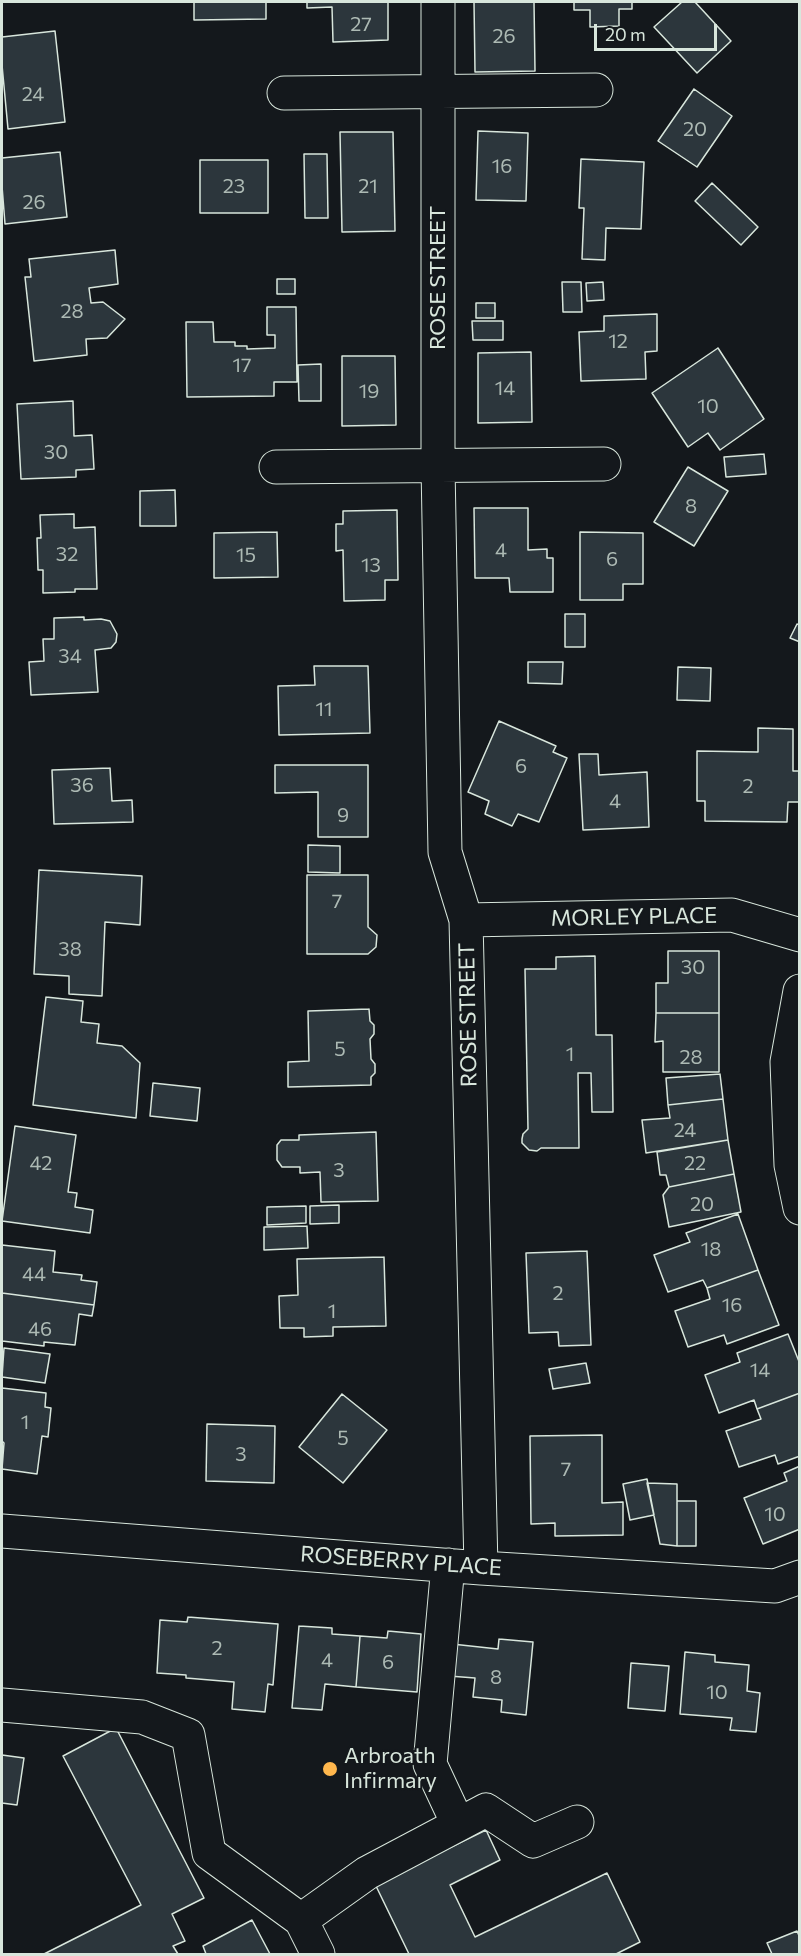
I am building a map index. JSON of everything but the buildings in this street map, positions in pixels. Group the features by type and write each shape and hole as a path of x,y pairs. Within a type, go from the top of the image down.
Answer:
{"street":[{"name":"ROSE STREET","path":"438,2 438,465 445,852 466,920 480,1568"},
{"path":"284,93 596,90"},
{"path":"276,467 604,464"},
{"name":"MORLEY PLACE","path":"466,920 732,915 800,935"},
{"path":"800,991 787,1062 791,1165 800,1208"},
{"name":"ROSEBERRY PLACE","path":"2,1531 480,1568 775,1586 800,1577"},
{"path":"448,1565 430,1764 458,1824"},
{"path":"2,1705 142,1717 188,1735 209,1853 301,1920 318,1954"},
{"path":"301,1920 367,1873 486,1810 533,1841 577,1822"}],"place":[{"name":"Arbroath Infirmary","path":"330,1769"}]}
